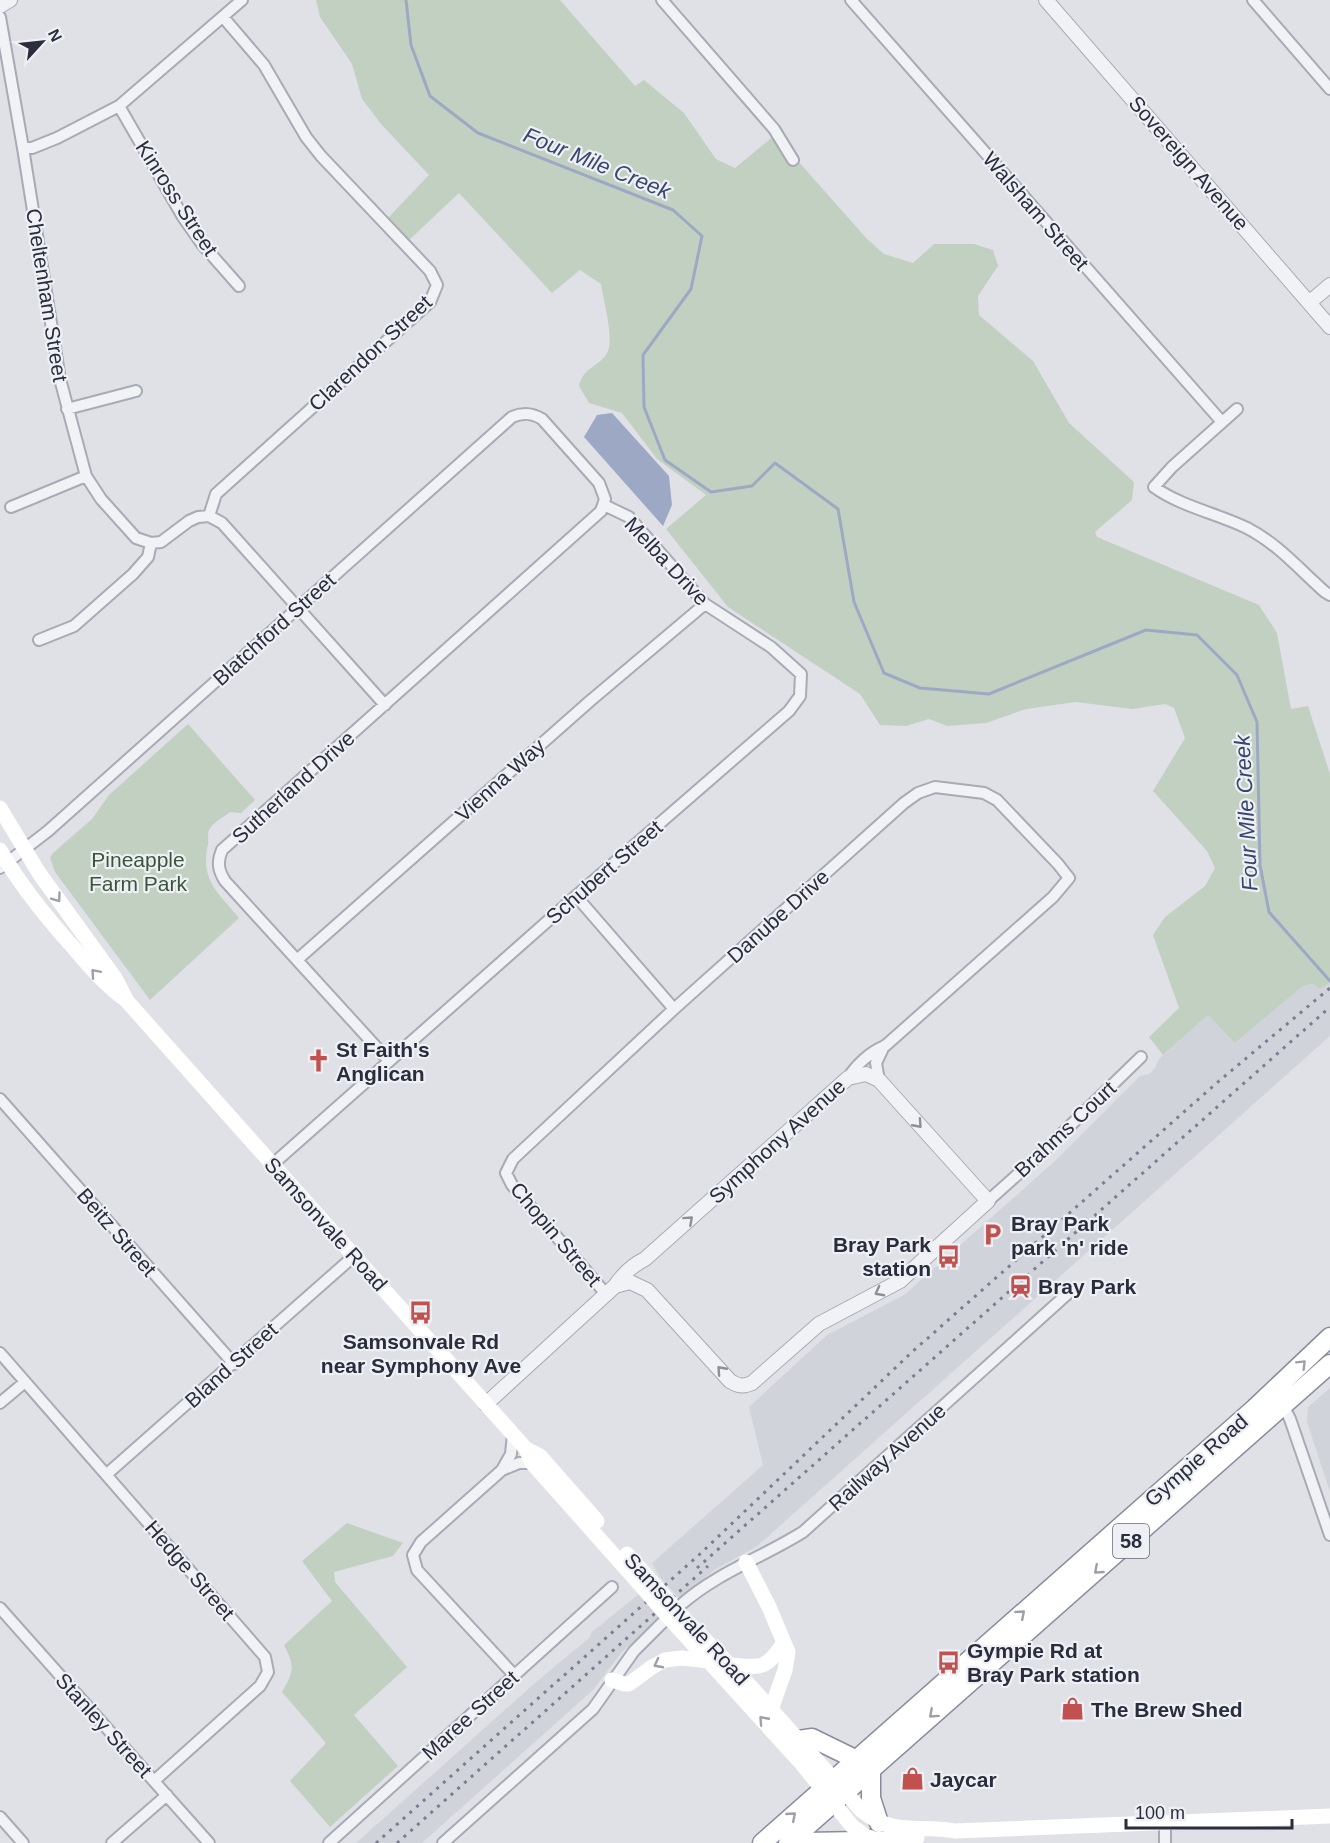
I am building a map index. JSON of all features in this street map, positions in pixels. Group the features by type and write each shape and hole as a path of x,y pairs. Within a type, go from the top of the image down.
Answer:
{"highway":[{"name":"Gympie Road","path":"864,1765 1274,1391 1330,1337"},
{"name":"Gympie Road","path":"762,1843 834,1791 1284,1406 1330,1364"},
{"path":"799,1740 812,1738 864,1765 879,1823"},
{"name":"Gympie Road","path":"790,1841 834,1791"},
{"path":"790,1841 870,1839"}],"main road":[{"name":"Samsonvale Road","path":"0,808 24,850 115,978 126,1000"},
{"name":"Samsonvale Road","path":"2,860 55,927 106,985 126,1000 513,1434 529,1456 540,1456 648,1586 675,1615 729,1665 799,1740 834,1791"},
{"path":"746,1562 770,1607 788,1652 787,1662 771,1710"},
{"name":"Samsonvale Road","path":"675,1615 710,1661 834,1791"},
{"path":"729,1665 755,1667 768,1663 783,1644"},
{"path":"612,1680 629,1684 658,1663 674,1658 710,1661"},
{"path":"834,1791 879,1823 895,1828 938,1827 955,1831"},
{"path":"834,1791 852,1826 870,1839 939,1836 955,1831 1330,1815"}],"street":[{"path":"0,6 10,0"},
{"path":"23,148 32,148 57,138 102,117 119,106 242,0"},
{"path":"662,0 774,129 793,160"},
{"name":"Walsham Street","path":"851,0 1222,422"},
{"name":"Sovereign Avenue","path":"1046,0 1330,327"},
{"path":"1253,0 1330,88"},
{"name":"Cheltenham Street","path":"0,17 60,379 86,476 100,499 136,538 151,543"},
{"name":"Clarendon Street","path":"209,516 216,494 430,302 437,285 430,271 321,156 306,137 264,65 223,17"},
{"name":"Kinross Street","path":"119,106 183,217 202,244 239,286"},
{"path":"1310,302 1330,285"},
{"path":"68,409 136,391"},
{"path":"1237,409 1172,467 1154,487 1171,499 1246,528 1270,541 1330,595"},
{"name":"Melba Drive","path":"525,413 534,414 542,419 599,483 604,494 604,506 629,517 705,604 771,647 801,674"},
{"name":"Blatchford Street","path":"24,850 512,417 525,413"},
{"path":"11,507 86,476"},
{"name":"Sutherland Drive","path":"389,1061 225,881 220,873 219,857 222,850 596,516 604,506"},
{"path":"39,640 74,626 133,574 148,557 151,543 162,542 189,521 209,516 222,523 385,705"},
{"name":"Vienna Way","path":"298,959 590,701 705,604"},
{"name":"Schubert Street","path":"389,1061 789,711 800,696 801,674"},
{"name":"Danube Drive","path":"506,1173 513,1159 674,1009 918,793 935,787 984,793 997,800 1069,878"},
{"path":"2,860 24,850"},
{"name":"Symphony Avenue","path":"486,1404 611,1290 637,1263 848,1078 853,1070 875,1050 885,1046 1053,897 1069,878"},
{"path":"576,896 674,1009"},
{"path":"879,1080 876,1063 885,1046"},
{"name":"Brahms Court","path":"988,1201 1045,1150 1141,1057"},
{"path":"273,1164 389,1061"},
{"path":"611,1290 630,1282 647,1290 730,1381 744,1386 752,1383 819,1324 900,1281 988,1201 879,1080 866,1074 848,1078"},
{"name":"Beitz Street","path":"0,1099 234,1364"},
{"name":"Chopin Street","path":"506,1173 512,1185 611,1290"},
{"name":"Bland Street","path":"107,1474 354,1256"},
{"path":"645,1258 642,1276 647,1290"},
{"name":"Railway Avenue","path":"443,1843 582,1720 593,1709 634,1651 707,1585 803,1532 1074,1288"},
{"name":"Hedge Street","path":"0,1353 265,1657 268,1672 260,1686 154,1781"},
{"path":"0,1403 25,1382"},
{"path":"1274,1391 1284,1406 1330,1535"},
{"path":"502,1470 511,1454 513,1434"},
{"path":"514,1675 417,1570 413,1555 421,1542 502,1470 529,1456"},
{"name":"Maree Street","path":"329,1843 612,1587"},
{"name":"Stanley Street","path":"0,1608 209,1843"},
{"path":"112,1843 166,1796"},
{"path":"0,1817 23,1843"},
{"path":"1165,1822 1166,1843"}],"shaded area":[{"path":"1330,982 1330,1036 756,1547 714,1570 680,1599 659,1576 652,1563 763,1465 749,1407 827,1335 904,1295 1055,1161 1140,1076 1149,1074 1159,1059 1209,1014 1235,1043 1303,986 1312,984 1321,989"},
{"path":"1330,1388 1330,1492 1307,1422 1308,1407"},
{"path":"639,1594 659,1618 621,1653 593,1690 422,1843 356,1843 535,1683 589,1638 592,1632"}],"green space":[{"path":"316,0 560,0 635,86 644,80 684,113 716,159 735,168 775,135 867,239 884,254 913,263 934,244 974,244 993,250 998,266 978,296 979,315 1033,361 1069,423 1134,482 1132,500 1095,532 1097,537 1259,605 1277,633 1291,709 1308,706 1330,774 1330,982 1321,989 1312,984 1303,986 1235,1043 1208,1015 1163,1055 1149,1037 1179,1008 1153,935 1165,917 1205,886 1215,868 1207,851 1153,791 1185,738 1174,708 1165,704 1132,709 1076,702 1026,709 986,723 947,726 929,719 906,726 880,725 860,694 728,607 666,529 706,495 657,459 622,413 589,403 579,386 584,375 606,355 609,349 608,321 601,284 580,270 552,293 459,193 407,242 386,220 429,175 381,124 362,99 352,64 320,17"},
{"name":"Pineapple Farm Park","path":"188,724 255,800 241,813 230,812 218,820 208,834 206,857 209,877 218,893 239,918 150,1000 55,872 50,858 92,819 109,795"},
{"path":"347,1523 403,1543 393,1556 334,1572 335,1582 407,1667 354,1715 398,1766 330,1827 290,1781 326,1743 282,1692 292,1669 284,1645 332,1601 302,1561"}],"water":[{"path":"612,413 669,476 672,505 663,526 584,437 597,415"}],"waterway":[{"name":"Four Mile Creek","path":"406,0 411,45 430,96 478,133 673,210 702,236 691,289 643,355 644,407 665,460 711,492 752,486 775,463 838,509 854,602 884,673 920,688 989,694 1146,630 1197,635 1237,675 1257,722 1260,865 1269,912 1330,981"}],"railway":[{"path":"376,1843 700,1554 912,1352 1219,1081 1330,988"},
{"path":"697,1568 1330,1007"},
{"path":"397,1843 708,1566"}],"place":[{"name":"St Faith's Anglican","path":"318,1061"},
{"name":"Bray Park park 'n' ride","path":"993,1235"},
{"name":"Bray Park station","path":"949,1256"},
{"name":"Bray Park","path":"1020,1286"},
{"name":"Samsonvale Rd near Symphony Ave","path":"421,1313"},
{"name":"Gympie Rd at Bray Park station","path":"949,1662"},
{"name":"The Brew Shed","path":"1073,1709"},
{"name":"Jaycar","path":"912,1779"}]}
